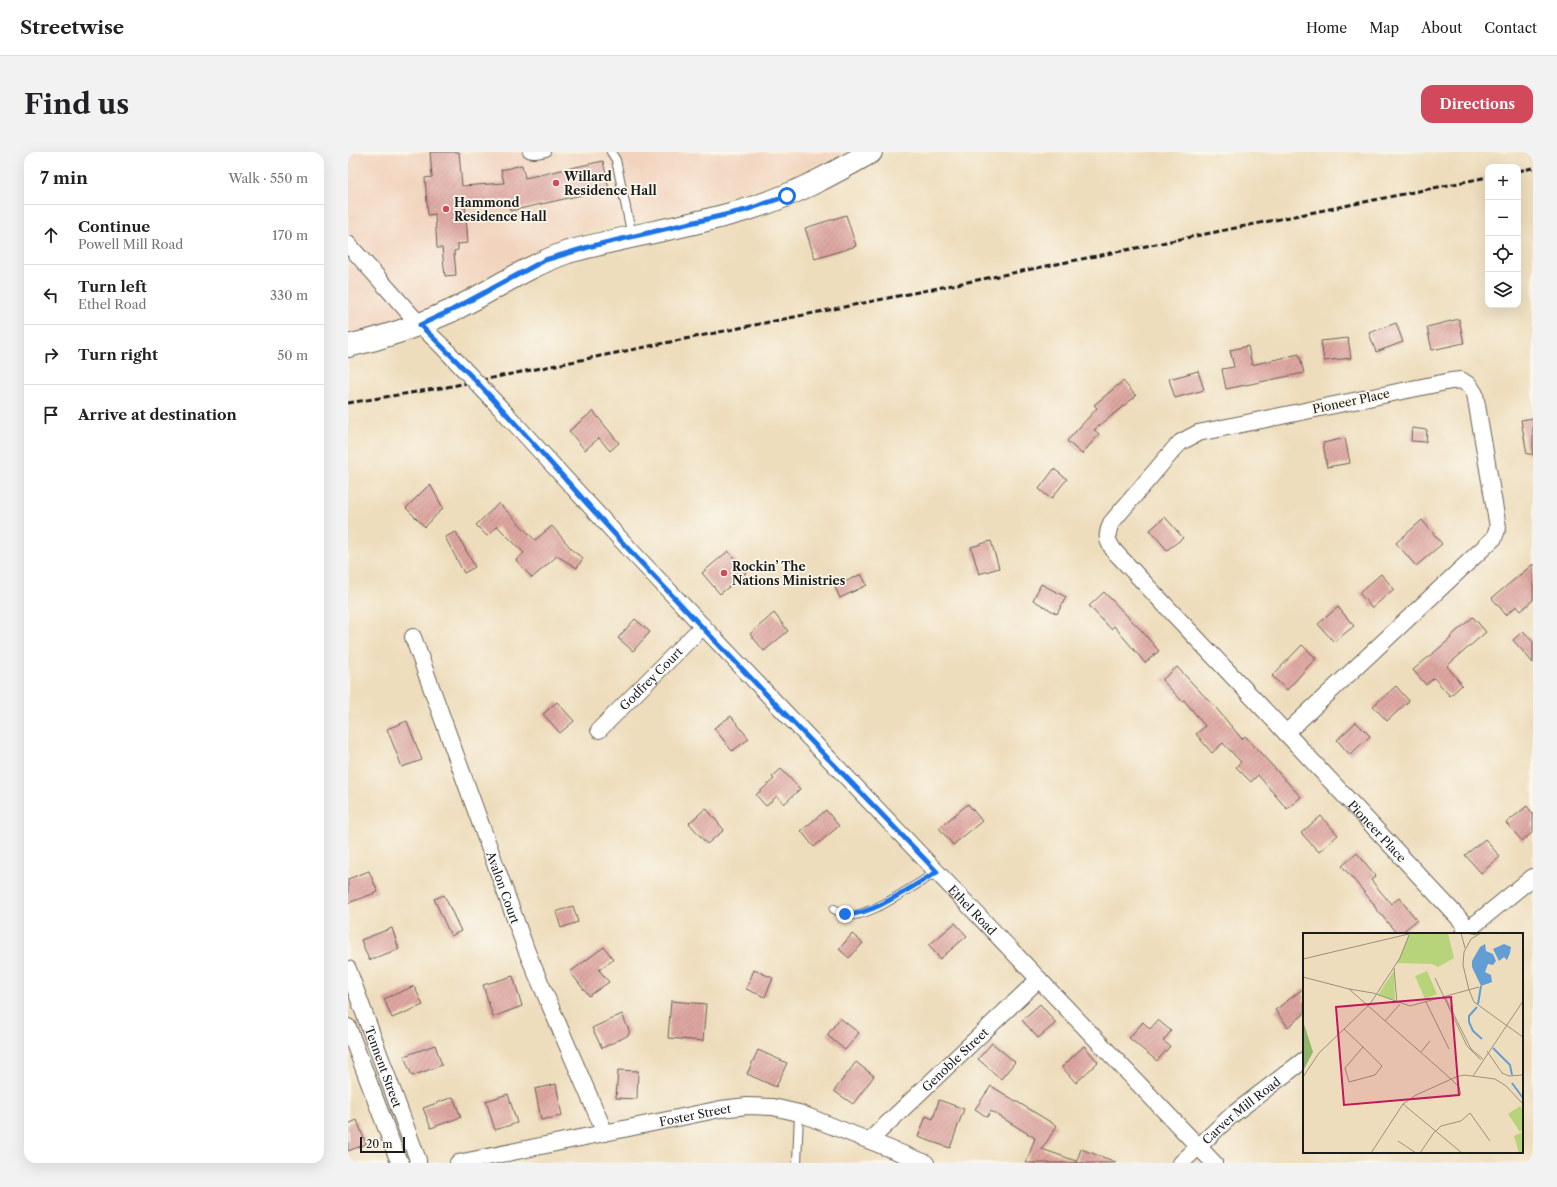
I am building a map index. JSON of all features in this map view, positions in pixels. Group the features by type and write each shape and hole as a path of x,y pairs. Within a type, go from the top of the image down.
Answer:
{"street":[{"path":"348,346 420,325 452,310 545,260 592,246 746,210 787,196 826,178 871,152"},
{"name":"Ethel Road","path":"348,244 420,325 442,346 508,416 634,554 1214,1163"},
{"name":"Pioneer Place","path":"1286,733 1494,538 1498,527 1475,394 1470,386 1461,380 1198,433 1185,439 1174,449 1111,523 1107,533 1108,543 1115,552 1286,733 1466,931"},
{"name":"Godfrey Court","path":"599,730 703,626"},
{"name":"Avalon Court","path":"413,637 527,952 605,1133"},
{"path":"1466,931 1533,877"},
{"name":"Tennent Street","path":"348,969 418,1163"},
{"name":"Genoble Street","path":"870,1140 1039,978"},
{"name":"Tennent Street","path":"348,1027 396,1155 401,1163"},
{"name":"Carver Mill Road","path":"1181,1163 1232,1115 1303,1061"},
{"name":"Foster Street","path":"458,1163 721,1109 747,1106 774,1107 799,1113 870,1140 902,1158 926,1163"}],"lane":[{"path":"527,152 529,154 535,154 546,152"},
{"path":"611,152 616,160 632,237"},
{"path":"834,909 845,914 852,915 872,910 937,872"},
{"path":"797,1163 799,1113"}],"shaded area":[{"path":"348,152 845,152 839,156 687,209 585,231 534,251 451,296 378,330 348,336"}],"building":[{"path":"430,152 459,152 462,186 504,183 501,170 522,165 525,178 603,161 609,189 510,211 508,200 465,204 468,243 458,244 458,250 454,251 456,275 445,276 442,248 437,248 435,214 428,215 425,178 432,177"},
{"path":"846,215 856,246 815,259 805,228"},
{"path":"1459,319 1464,343 1432,350 1427,327"},
{"path":"1396,323 1403,342 1376,352 1369,333"},
{"path":"1348,338 1351,358 1324,361 1321,341"},
{"path":"1248,346 1252,365 1299,354 1304,373 1226,389 1222,369 1234,367 1230,350"},
{"path":"1198,371 1204,390 1175,398 1169,379"},
{"path":"1123,381 1136,396 1094,430 1099,434 1082,454 1067,441 1097,408 1094,405"},
{"path":"593,411 619,443 610,451 599,438 585,450 569,431"},
{"path":"1533,418 1533,454 1527,454 1521,420"},
{"path":"1412,428 1427,430 1426,442 1411,441"},
{"path":"1345,438 1350,463 1327,467 1323,443"},
{"path":"1054,469 1067,479 1051,499 1039,489"},
{"path":"430,484 443,508 425,527 406,508"},
{"path":"499,503 535,540 552,526 574,552 583,558 577,568 557,556 532,578 516,560 524,553 497,526 487,536 476,525"},
{"path":"1165,517 1183,538 1167,550 1150,530"},
{"path":"1422,520 1442,544 1416,566 1396,543"},
{"path":"456,532 475,567 464,573 445,537"},
{"path":"991,541 999,568 979,574 971,547"},
{"name":"Rockin’ The Nations Ministries","path":"728,551 746,573 720,594 702,573"},
{"path":"1533,564 1533,600 1521,611 1517,606 1506,615 1492,598"},
{"path":"861,574 867,585 840,598 835,587"},
{"path":"1381,574 1394,589 1372,608 1359,593"},
{"path":"1041,584 1066,597 1057,614 1033,600"},
{"path":"1104,592 1159,651 1145,663 1114,626 1111,629 1089,606"},
{"path":"1338,607 1354,626 1334,642 1318,624"},
{"path":"774,613 788,631 764,651 750,634"},
{"path":"1473,617 1486,632 1447,666 1462,685 1450,696 1434,678 1426,685 1413,670"},
{"path":"635,619 650,632 633,651 618,638"},
{"path":"1523,631 1533,642 1533,663 1513,640"},
{"path":"1302,645 1316,658 1287,690 1272,676"},
{"path":"1177,667 1211,702 1242,739 1245,736 1301,797 1287,809 1258,775 1251,782 1236,767 1241,762 1223,743 1212,753 1196,734 1205,726 1184,700 1182,701 1162,680"},
{"path":"1396,686 1409,701 1387,721 1373,706"},
{"path":"557,702 574,721 560,733 543,714"},
{"path":"731,716 749,739 732,751 714,728"},
{"path":"407,721 422,760 402,767 387,729"},
{"path":"1356,722 1370,736 1350,755 1337,740"},
{"path":"781,769 800,789 784,804 777,796 766,806 756,795 774,779 772,777"},
{"path":"968,804 982,821 953,845 939,828"},
{"path":"1527,806 1533,814 1533,832 1522,841 1506,823"},
{"path":"706,808 724,830 707,844 689,823"},
{"path":"826,810 839,826 814,847 801,831"},
{"path":"1321,816 1338,835 1319,852 1301,833"},
{"path":"1485,839 1500,857 1481,873 1465,855"},
{"path":"1357,853 1376,876 1371,880 1391,904 1399,898 1417,920 1401,933 1396,933 1342,866"},
{"path":"369,871 378,892 348,903 348,879"},
{"path":"444,895 461,931 451,936 434,899"},
{"path":"573,906 578,922 561,928 556,912"},
{"path":"955,923 967,936 940,959 929,945"},
{"path":"392,928 399,949 369,960 361,940"},
{"path":"852,934 863,943 849,958 839,949"},
{"path":"604,947 613,959 599,970 609,982 589,996 570,972"},
{"path":"754,970 773,978 765,997 746,989"},
{"path":"513,976 522,1006 493,1017 483,985"},
{"path":"414,986 423,1005 392,1018 384,999"},
{"path":"1303,989 1303,1015 1288,1027 1275,1010"},
{"path":"671,1001 706,1004 703,1041 668,1038"},
{"path":"1040,1004 1056,1023 1038,1038 1022,1020"},
{"path":"622,1014 629,1030 629,1035 602,1048 592,1028"},
{"path":"840,1018 859,1033 845,1050 827,1035"},
{"path":"1158,1020 1171,1031 1163,1041 1170,1046 1157,1061 1129,1038 1143,1022 1150,1029"},
{"path":"992,1043 1015,1062 1001,1079 978,1059"},
{"path":"435,1045 442,1065 412,1076 404,1056"},
{"path":"1084,1046 1098,1062 1076,1083 1062,1067"},
{"path":"758,1050 787,1063 776,1087 747,1074"},
{"path":"856,1062 874,1076 853,1104 834,1091"},
{"path":"618,1070 638,1071 637,1099 616,1098"},
{"path":"556,1084 562,1116 541,1120 535,1089"},
{"path":"991,1086 1057,1126 1042,1149 1076,1161 1075,1163 1026,1163 1035,1138 991,1111 987,1117 975,1109"},
{"path":"508,1094 517,1123 495,1130 486,1101"},
{"path":"453,1097 461,1117 431,1128 423,1108"},
{"path":"939,1100 964,1109 950,1148 918,1137 926,1116 933,1119"},
{"path":"357,1120 366,1144 348,1151 348,1124"},
{"path":"1081,1149 1116,1162 1076,1163"}],"railway":[{"path":"1521,170 1533,168"},
{"path":"348,403 447,387 1485,178"}],"place":[{"name":"Willard Residence Hall","path":"556,183"},
{"name":"Hammond Residence Hall","path":"446,209"},
{"name":"Rockin’ The Nations Ministries","path":"724,573"}],"route":[{"path":"787,196 746,210 592,246 545,260 452,310 420,325 442,346 508,416 634,554 937,872 872,910 852,915 845,914"}]}
